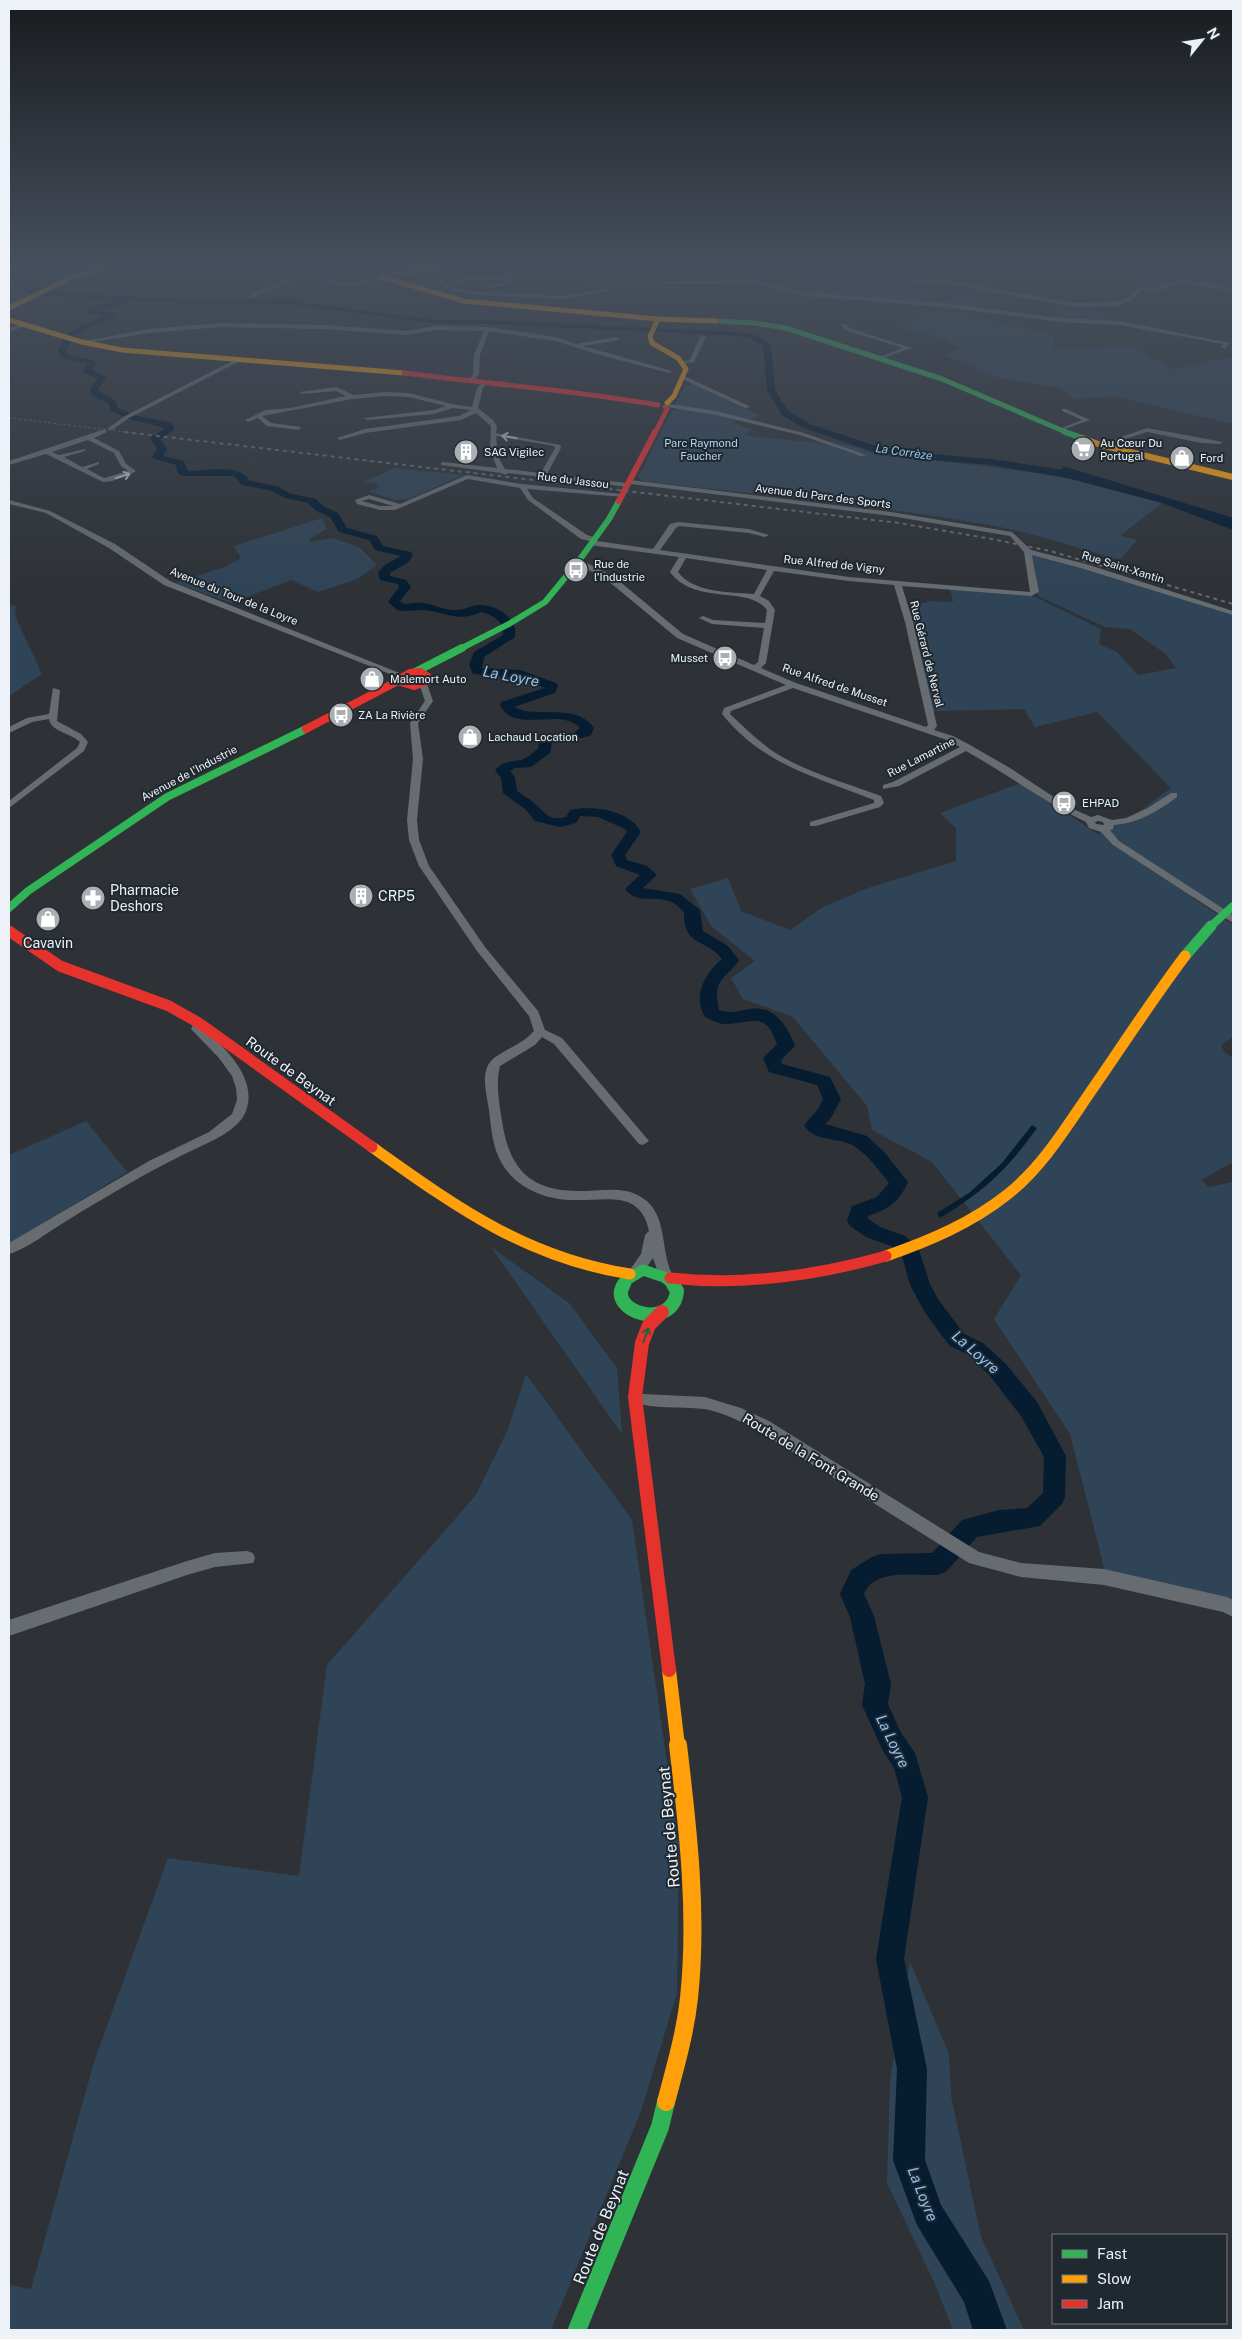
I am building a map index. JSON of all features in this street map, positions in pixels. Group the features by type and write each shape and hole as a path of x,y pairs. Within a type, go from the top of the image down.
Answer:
{"main road":[{"path":"410,373 609,396 665,405"},
{"path":"665,405 674,396 684,373"},
{"path":"923,373 950,382 1062,430 1101,444 1233,477"},
{"path":"374,695 401,678 441,660 545,602 609,520 667,410 665,405"},
{"path":"374,695 411,686 425,680 441,660"},
{"path":"415,672 425,680"},
{"path":"401,678 403,684 411,686"},
{"name":"Avenue de l'Industrie","path":"9,901 28,891 167,797 374,695"},
{"name":"Avenue de l'Industrie","path":"9,908 28,891"},
{"path":"632,1320 662,1312 692,1293 752,1280 818,1271 869,1260 912,1247 943,1234 994,1204 1032,1172 1058,1141 1180,962 1216,920 1233,906"},
{"path":"9,923 9,931"},
{"name":"Route de Beynat","path":"9,931 60,966 169,1006 199,1023 398,1165 496,1230 547,1254 602,1272 633,1273"},
{"path":"9,944 30,956 60,966"},
{"name":"Route de Beynat","path":"547,1254 559,1263 603,1280"},
{"path":"620,1297 622,1283 633,1273 650,1269 667,1276 700,1282 752,1280"},
{"path":"667,1276 676,1290 674,1303"},
{"path":"613,1288 632,1320 631,1389 635,1397"},
{"name":"Route de Beynat","path":"577,2330 660,2127 678,2058 689,1999 692,1931 689,1848 662,1606 635,1397 642,1343 649,1325 662,1312"}],"street":[{"path":"9,463 89,438 108,430 129,416 213,373"},
{"path":"472,381 476,373"},
{"path":"686,373 747,407"},
{"path":"340,438 365,431 461,418 469,415 475,409 480,388 484,383"},
{"path":"302,392 337,389 352,397"},
{"path":"258,408 270,411 291,410 352,397 374,394 398,394 475,409 491,421 494,426 491,444 498,467 506,473"},
{"path":"665,405 716,413 802,434 863,455"},
{"path":"367,418 434,412 452,406"},
{"path":"1062,430 1088,420 1064,410"},
{"path":"248,420 270,411"},
{"path":"259,416 269,425 276,428 299,428"},
{"path":"1101,444 1147,430 1202,441 1220,442"},
{"path":"492,434 557,445 558,448 543,476"},
{"path":"89,438 120,455"},
{"path":"58,457 83,450"},
{"path":"46,451 107,480 131,473 132,470 121,463 120,455"},
{"path":"109,459 120,455"},
{"path":"82,469 98,463"},
{"path":"442,464 543,476 626,489"},
{"name":"Rue du Jassou","path":"400,506 370,497 358,500 359,503 382,509 400,506 467,477 522,486 626,489"},
{"name":"Rue du Jassou","path":"522,486 530,499 593,542"},
{"name":"Avenue du Parc des Sports","path":"626,489 891,514 1012,534 1028,552"},
{"name":"Avenue du Tour de la Loyre","path":"9,502 48,512 112,546 167,583 401,678"},
{"path":"655,552 673,526 678,524 748,531 765,535"},
{"name":"Rue Alfred de Vigny","path":"593,542 849,579 1031,594 1035,592 1028,552"},
{"name":"Rue Saint-Xantin","path":"1028,552 1083,566 1233,612"},
{"path":"684,556 674,572 677,578 684,584 694,588 756,597 766,603 771,610 762,663 755,668"},
{"name":"Rue Alfred de Musset","path":"578,562 610,578 680,636 793,686 928,730 967,747 1066,809 1090,820 1092,826 1107,826"},
{"path":"756,597 771,569"},
{"name":"Rue Gérard de Nerval","path":"897,582 909,622 933,726 928,730"},
{"path":"703,618 712,622 768,626"},
{"path":"425,680 429,701 414,723 413,731 418,759 412,820 414,840 424,866 481,948 534,1014 539,1024 540,1032 531,1042 495,1064 492,1070 491,1078 502,1149 508,1164 527,1182 540,1190 572,1196 615,1193 632,1198 649,1211 654,1222 658,1239 657,1256 667,1276"},
{"path":"793,686 727,710 726,714 754,742 775,756 805,771 878,798 879,803 877,805 813,824"},
{"path":"10,803 80,749 84,742 81,736 59,728 54,722 56,690"},
{"path":"9,730 30,720 54,716"},
{"name":"Rue Lamartine","path":"886,787 896,784 967,747"},
{"path":"1174,795 1143,817 1107,826 1116,843 1233,920"},
{"path":"9,1248 95,1196 168,1156 208,1137 234,1121 240,1111 242,1100 237,1074 232,1064 197,1029 199,1023"},
{"path":"540,1032 558,1041 643,1141"},
{"path":"633,1273 647,1256 650,1237 655,1231"},
{"name":"Route de la Font Grande","path":"635,1397 643,1400 705,1403 736,1412 764,1426 975,1558 1021,1570 1104,1577 1228,1605 1233,1609"},
{"path":"9,1628 187,1568 215,1560 248,1558"}],"green space":[{"path":"988,373 1233,373 1233,424 1114,396 1074,399 1061,388 999,378"},
{"path":"695,384 762,416 747,420 674,406 685,386"},
{"name":"Parc Raymond Faucher","path":"678,408 739,419 732,423 753,430 744,434 749,436 818,443 827,441 859,448 875,455 1060,476 1162,503 1120,536 1137,540 1120,560 995,526 863,506 643,481 638,477 672,411"},
{"path":"395,468 463,475 409,499 396,500 367,491 376,490 378,484 364,482"},
{"path":"322,518 327,529 309,539 310,542 333,538 360,548 377,565 357,579 318,592 291,580 231,603 176,583 227,566 241,558 234,546"},
{"path":"1031,554 1233,614 1233,915 1197,893 1190,896 1233,925 1233,1037 1221,1045 1223,1051 1233,1058 1233,1162 1201,1180 1209,1187 1233,1182 1233,1604 1226,1600 1105,1571 1070,1434 994,1319 1021,1275 932,1162 872,1130 867,1106 793,1017 743,999 731,978 755,961 712,927 690,889 728,878 741,911 790,930 823,907 868,888 956,861 956,828 940,813 1021,783 1098,834 1139,812 1171,788 1097,712 1035,727 1024,709 933,711 908,611 919,610 918,603 926,603 927,601 953,602 950,588 1031,595 1101,629 1099,644 1117,652 1138,675 1176,668 1166,654 1130,629 1105,627 1038,596 1036,572"},
{"path":"9,604 16,606 15,616 42,674 9,696"},
{"path":"86,1121 127,1172 9,1244 9,1155"},
{"path":"491,1247 569,1303 617,1368 622,1434"},
{"path":"526,1374 632,1520 679,1846 677,1993 641,2111 551,2330 9,2330 9,2285 31,2289 94,2062 168,1858 299,1876 327,1665 476,1495 508,1429"},
{"path":"910,1962 949,2054 951,2096 981,2237 1024,2330 953,2330 934,2282 887,2183 890,2080"}],"shaded area":[{"path":"1063,466 1233,518 1233,530 1162,503 1060,476"},
{"path":"1032,1125 1037,1128 1005,1168 969,1199 940,1218 937,1213 969,1193 1002,1163"}],"waterway":[{"name":"La Loyre","path":"92,373 102,377 94,390 96,394 113,403 114,409 135,418 167,424 171,428 155,438 162,449 157,457 181,463 182,472 189,474 236,473 242,476 246,483 272,488 289,496 312,501 319,508 334,515 343,530 373,538 379,548 407,554 405,560 389,567 384,572 384,578 402,582 405,587 394,602 401,608 422,606 452,614 470,613 480,608 492,611 503,617 510,630 509,637 478,655 475,665 477,671 526,675 552,686 551,690 506,705 508,709 523,715 567,716 575,718 587,728 586,732 576,736 545,741 545,750 526,764 512,764 502,770 508,777 510,793 530,806 540,818 560,823 571,820 575,813 589,811 603,814 631,826 634,832 618,855 621,863 642,869 649,875 633,889 642,894 675,897 692,910 692,926 697,935 723,949 731,960 718,971 711,982 708,996 711,1013 726,1019 753,1014 768,1017 780,1029 786,1046 772,1058 775,1068 824,1081 832,1099 825,1113 813,1125 860,1141 878,1157 899,1182 892,1195 884,1202 859,1211 857,1221 873,1232 898,1241 911,1252 920,1285 931,1305 957,1340 976,1349 998,1370 1029,1409 1055,1456 1054,1497 1032,1518 999,1521 970,1528 938,1564 880,1565 859,1578 852,1594 862,1616 878,1684 875,1705 891,1740 906,1762 915,1797 890,1959 912,2069 909,2160 928,2214 977,2293 990,2330"},
{"name":"La Corrèze","path":"770,373 771,390 785,413 807,426 874,449 920,456 991,462 1064,473 1084,478"}],"railway":[{"path":"9,418 135,433"},
{"path":"124,432 899,523 1050,551 1233,604"}],"traffic: fast":[{"path":"924,373 1082,438"},
{"path":"415,672 509,624 545,602 578,562 609,519 619,501"},
{"path":"9,908 28,891 167,797 306,729"},
{"path":"1185,956 1207,930 1233,906"},
{"path":"643,1270 664,1277 675,1286 677,1291 676,1298 672,1305 661,1313 649,1315 637,1313 628,1307 622,1298 622,1289 628,1279 643,1270"},
{"path":"577,2330 660,2127 666,2102"}],"traffic: slow":[{"path":"667,403 674,396 684,373"},
{"path":"1082,438 1101,445 1233,477"},
{"path":"886,1256 934,1238 965,1223 1020,1184 1059,1138 1185,956"},
{"path":"372,1147 462,1209 527,1245 561,1259 595,1269 630,1274"},
{"path":"666,2102 687,2011 692,1957 691,1875 688,1834 669,1670"}],"traffic: jam":[{"path":"405,373 495,385 609,396 658,405"},
{"path":"619,501 667,409 665,407"},
{"path":"420,672 428,677 428,681 414,686 401,682 401,678 410,673 420,672"},
{"path":"306,729 400,680"},
{"path":"9,931 60,966 169,1006 199,1023 372,1147"},
{"path":"670,1278 696,1281 751,1281 835,1269 886,1256"},
{"path":"662,1312 649,1325 642,1343 635,1397 669,1670"}],"place":[{"name":"Au Cœur Du Portugal","path":"1083,449"},
{"name":"SAG Vigilec","path":"466,452"},
{"name":"Ford","path":"1182,458"},
{"name":"Rue de l'Industrie","path":"576,570"},
{"name":"Musset","path":"725,658"},
{"name":"Malemort Auto","path":"372,679"},
{"name":"ZA La Rivière","path":"341,715"},
{"name":"Lachaud Location","path":"470,737"},
{"name":"EHPAD","path":"1064,803"},
{"name":"CRP5","path":"361,896"},
{"name":"Pharmacie Deshors","path":"93,898"},
{"name":"Cavavin","path":"48,919"}]}
